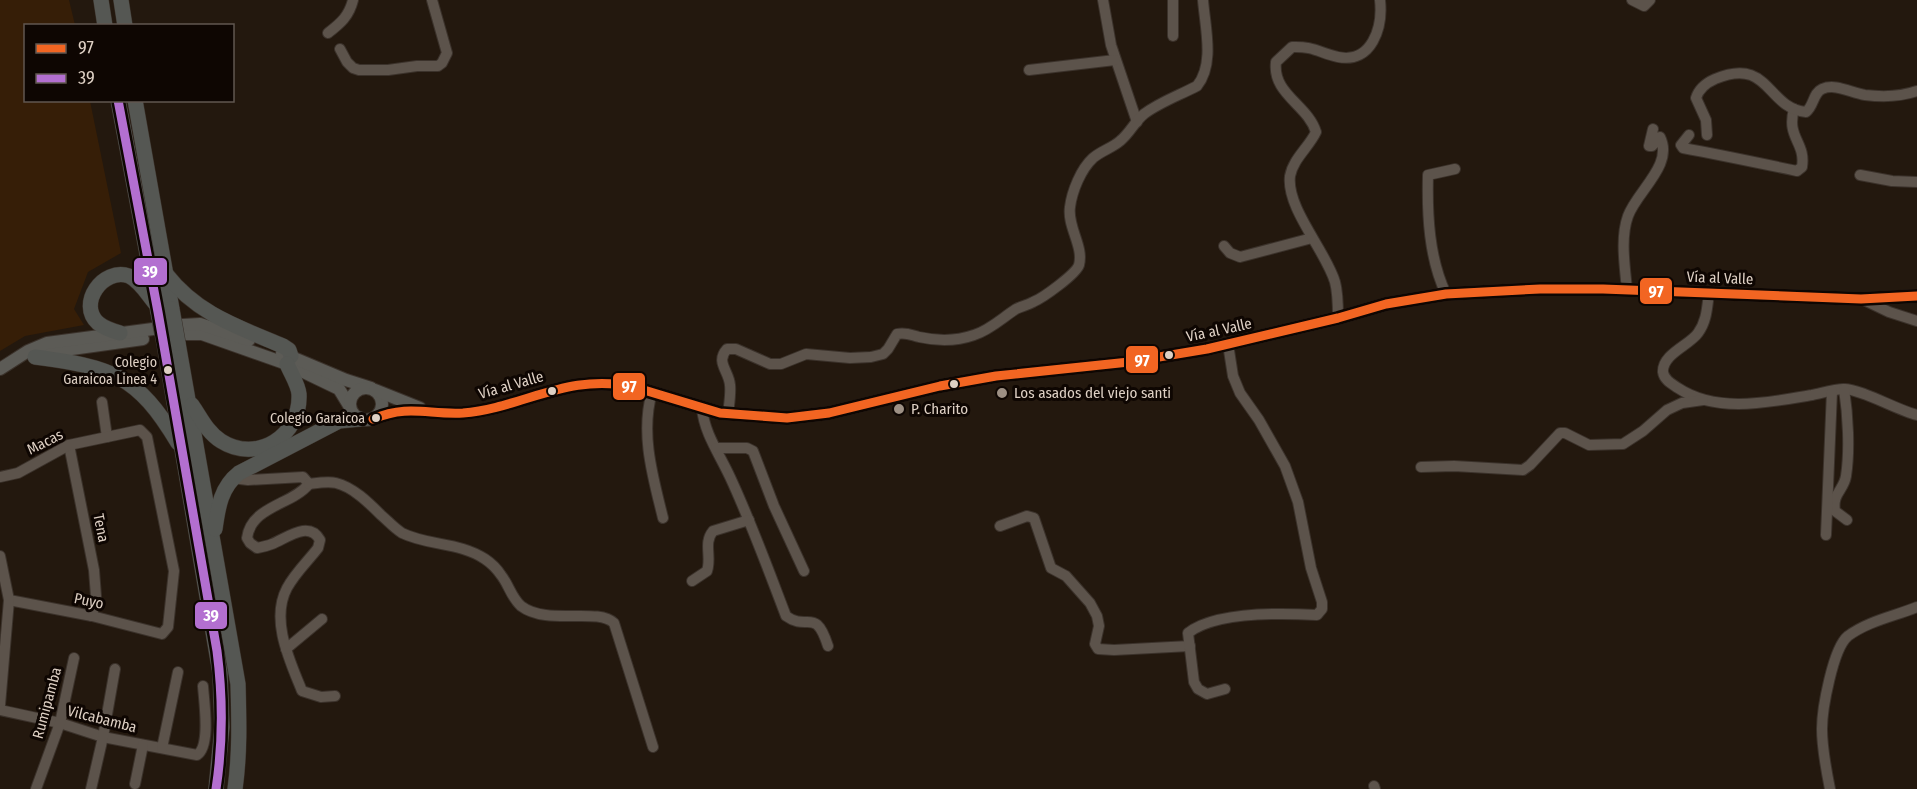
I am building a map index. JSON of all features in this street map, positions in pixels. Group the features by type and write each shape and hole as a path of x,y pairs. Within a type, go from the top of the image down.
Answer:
{"highway":[{"path":"101,0 105,24"},
{"path":"121,0 125,24"},
{"path":"118,102 162,309 186,395 238,684 240,737 235,789"},
{"path":"135,102 165,274 162,309"},
{"path":"165,274 174,286 198,306 232,325 283,346 289,351 289,360 299,392 295,417 279,438 263,448 247,450 221,441 206,427 186,395"},
{"path":"120,333 99,325 92,316 91,299 95,289 103,280 115,275 128,276 136,281 162,309"},
{"path":"171,343 183,450 220,673 222,727 216,789"},
{"path":"35,357 100,368 136,387 159,413 183,450"},
{"path":"213,544 221,498 232,478 339,421 361,415"}],"main road":[{"name":"Vía al Valle","path":"427,410 450,413 482,410 573,385 623,384 728,414 762,417 811,416 962,382 1150,359 1228,344 1386,304 1446,294 1540,290 1862,299 1917,296"},
{"path":"0,369 28,351 47,343 200,324 235,334 289,360 339,389 361,415"},
{"path":"0,378 35,357 50,352 186,332 222,339 289,360 427,410"},
{"path":"361,388 373,389 381,397 382,405 379,413 361,415 353,394 361,388"},
{"path":"361,415 427,410"}],"street":[{"path":"328,33 350,12 353,0"},
{"path":"340,49 347,62 359,70 438,66 446,59 447,53 432,0"},
{"path":"1103,0 1115,60 1137,122"},
{"path":"1173,0 1173,36"},
{"path":"728,414 731,387 721,362 722,355 727,349 736,349 770,364 782,364 806,354 850,358 883,354 897,334 904,333 940,340 974,335 991,327 1019,307 1045,295 1075,273 1079,266 1078,246 1069,216 1076,188 1084,170 1094,158 1131,132 1144,114 1197,86 1203,79 1207,56 1203,0"},
{"path":"1338,318 1334,280 1296,206 1291,190 1290,176 1297,159 1316,132 1309,116 1281,86 1275,69 1276,62 1292,47 1314,48 1339,57 1354,57 1366,51 1379,28 1380,0"},
{"path":"1632,0 1644,6 1650,0"},
{"path":"1029,70 1115,60"},
{"path":"1707,135 1706,120 1696,98 1697,92 1704,85 1731,74 1754,76 1763,80 1774,94 1794,109 1806,112 1811,108 1818,92 1831,87 1862,94 1893,96 1917,91"},
{"path":"1689,135 1681,145 1683,148 1797,171 1802,167 1803,160 1802,151 1792,132 1791,119 1794,109"},
{"path":"1627,291 1624,263 1625,226 1634,204 1660,166 1664,156 1660,137 1653,146 1649,146 1653,129"},
{"path":"1446,294 1433,258 1428,214 1428,176 1455,169"},
{"path":"1860,175 1892,181 1917,182"},
{"path":"1224,246 1230,253 1240,257 1312,238"},
{"path":"1707,400 1681,390 1668,382 1663,375 1664,366 1672,355 1698,333 1706,318 1709,293"},
{"path":"1862,299 1889,312 1917,321"},
{"path":"1225,689 1207,694 1198,689 1194,681 1188,633 1195,627 1238,616 1317,615 1322,609 1298,502 1286,466 1240,393 1233,376 1228,344"},
{"path":"1421,467 1454,466 1522,470 1530,465 1560,433 1565,433 1589,445 1623,444 1643,431 1667,410 1682,403 1707,400 1761,403 1844,389 1917,416"},
{"path":"1844,389 1846,479 1836,494 1834,502 1835,511 1846,520"},
{"path":"652,392 646,432 651,472 663,518"},
{"path":"1826,535 1832,392"},
{"path":"102,402 107,436"},
{"path":"702,408 703,419 749,520 786,616 794,621 811,621 819,625 828,646"},
{"name":"Macas","path":"0,477 18,473 69,445 140,430 147,437 174,571 168,627 162,633"},
{"name":"Tena","path":"69,445 94,570 96,596 92,616"},
{"path":"716,448 747,448 753,451 774,506 804,570"},
{"path":"232,478 248,480 303,477 309,484"},
{"path":"335,696 310,695 302,691 286,649 280,614 286,589 318,548 320,540 310,531 299,532 270,545 257,548 247,538 252,524 266,511 303,490 309,484 337,483 372,505 400,532 482,557 502,575 514,599 536,614 609,619 614,623 653,747"},
{"path":"1000,526 1028,516 1034,518 1051,568 1066,576 1090,603 1097,616 1099,626 1095,644 1098,649 1190,646"},
{"path":"692,581 707,571 709,565 707,542 713,531 749,520"},
{"path":"0,556 9,600 3,630 0,705"},
{"name":"Puyo","path":"9,600 92,616 162,633"},
{"path":"1830,789 1822,727 1840,644 1865,627 1917,607"},
{"path":"286,649 322,619"},
{"name":"Rumipamba","path":"36,789 60,723 74,658"},
{"path":"91,789 115,669"},
{"path":"162,748 178,672"},
{"name":"Vilcabamba","path":"0,710 60,723 103,737 197,755 201,753 205,741 203,686"},
{"path":"135,784 142,745"}],"shaded area":[{"path":"0,0 69,0 75,24 24,24 24,102 90,102 121,253 88,272 74,309 84,325 25,336 0,351"}],"transit line":[{"name":"39","path":"118,102 158,312 217,651 221,720 216,789"},
{"name":"97","path":"373,419 408,411 463,413 485,410 546,392 588,384 634,387 720,413 787,418 829,413 940,386 996,376 1129,362 1207,349 1338,318 1386,304 1446,294 1540,289 1603,289 1861,299 1917,296"}],"place":[{"name":"Colegio Garaicoa Linea 4","path":"168,370"},
{"name":"Los asados del viejo santi","path":"1002,393"},
{"name":"P. Charito","path":"899,409"},
{"name":"Colegio Garaicoa","path":"376,418"}]}
